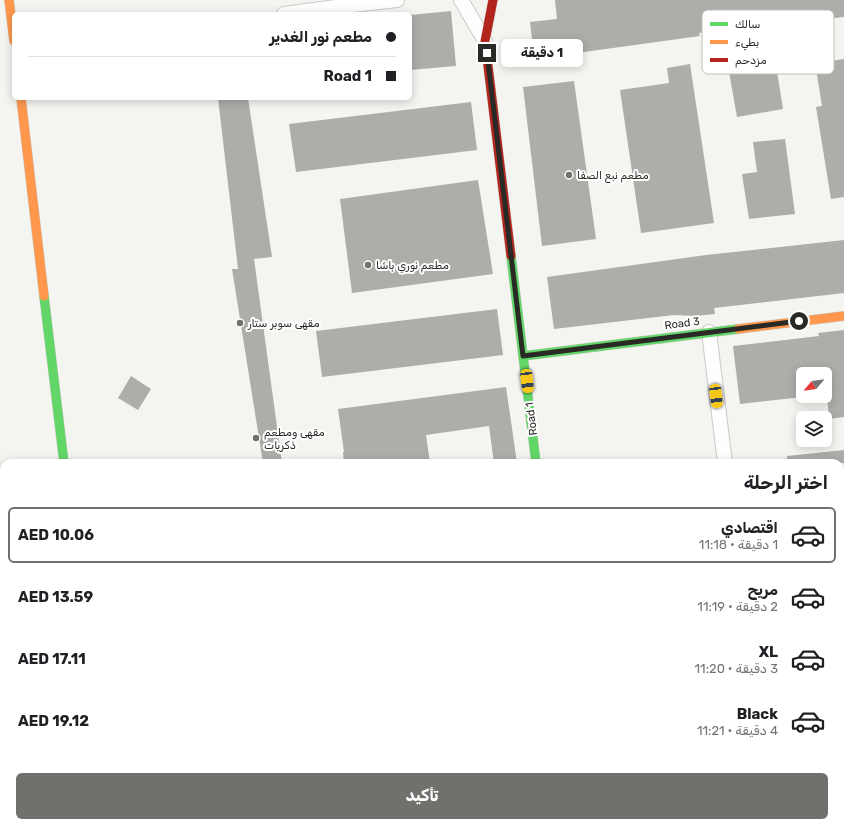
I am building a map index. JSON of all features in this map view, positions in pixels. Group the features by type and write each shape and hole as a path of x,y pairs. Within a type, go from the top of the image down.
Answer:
{"street":[{"path":"9,0 12,25"},
{"path":"299,12 397,0"},
{"name":"Road 1","path":"461,0 485,41"},
{"name":"Road 1","path":"493,0 485,41 536,459"},
{"path":"21,100 64,459"},
{"name":"Road 3","path":"523,356 844,316"},
{"path":"709,332 725,459"}],"building":[{"path":"555,0 844,0 844,17 834,18 834,10 702,10 702,33 699,33 700,36 562,55 561,49 525,53 521,61 510,55 518,39 533,47 530,22 557,19"},
{"path":"451,11 456,66 412,70 412,15"},
{"path":"844,59 844,197 831,199 816,107 822,106 817,74 834,74 834,60"},
{"path":"690,64 714,223 641,233 620,90 669,83 667,68"},
{"path":"729,74 777,74 783,109 737,117"},
{"path":"574,81 596,239 542,246 523,87"},
{"path":"218,100 248,100 272,257 254,259 281,459 262,459 232,269 238,269"},
{"path":"471,102 477,150 296,172 289,124"},
{"path":"785,139 795,214 749,219 742,174 757,172 753,142"},
{"path":"478,180 493,274 352,293 340,199"},
{"path":"844,240 844,293 714,308 715,314 695,316 674,315 554,329 547,277 706,255"},
{"path":"497,309 503,355 322,377 316,331"},
{"path":"844,330 844,417 832,419 832,411 828,411 828,403 832,403 832,367 796,367 796,398 740,404 733,346 819,336 818,333"},
{"path":"131,376 151,389 138,410 118,398"},
{"path":"506,387 516,459 493,459 489,426 426,435 429,459 344,459 338,409"},
{"path":"844,450 844,459 787,459 787,456"}],"traffic: fast":[{"path":"511,256 536,459"},
{"path":"44,296 64,459"},
{"path":"523,356 738,329"}],"traffic: slow":[{"path":"9,0 12,25"},
{"path":"21,100 44,296"},
{"path":"738,329 844,316"}],"traffic: jam":[{"path":"493,0 485,41 511,256"}],"place":[{"name":"مطعم نبع الصفا","path":"569,175"},
{"name":"مطعم نوري باشا","path":"368,265"},
{"name":"مقهى سوبر ستار","path":"240,323"},
{"name":"مقهى ومطعم ذكريات","path":"256,438"}],"route":[{"path":"487,53 523,356 799,321"}]}
